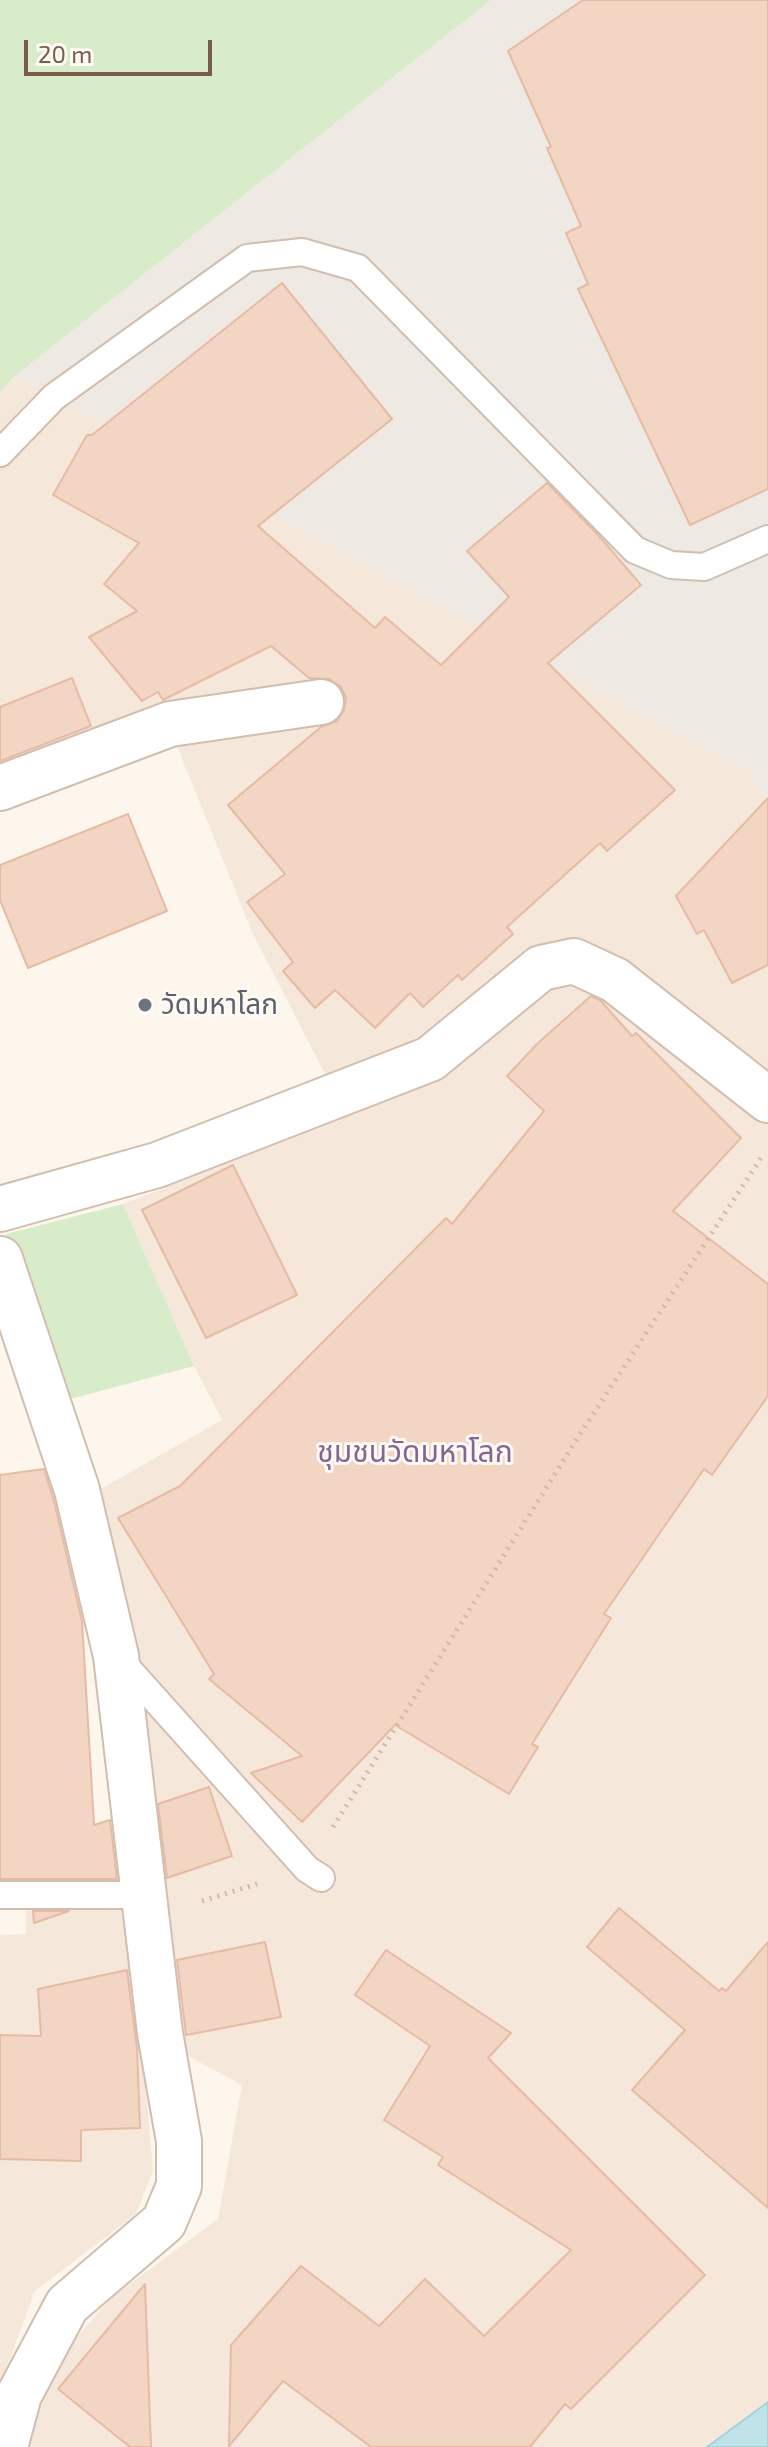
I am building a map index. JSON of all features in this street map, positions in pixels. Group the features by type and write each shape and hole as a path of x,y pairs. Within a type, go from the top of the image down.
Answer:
{"street":[{"path":"0,788 170,724 321,702"},
{"path":"0,1209 157,1165 430,1059 541,968 574,961 615,980 768,1100"},
{"path":"0,1259 77,1490 116,1656 160,2033 179,2141 179,2186 164,2222 67,2305 19,2395 5,2447"}],"lane":[{"path":"0,453 54,397 247,258 302,252 358,268 635,550 671,565 704,567 768,539"},
{"path":"116,1656 314,1874"},
{"path":"0,1895 145,1906"}],"path":[{"path":"145,1906 314,1874 574,1444 768,1147"}],"shaded area":[{"path":"491,0 768,0 768,802 752,773 15,376"},
{"path":"15,376 752,773 768,802 768,2402 707,2447 27,2447 46,2372 112,2297 218,2219 242,2085 184,2054 97,1491 222,1420 194,1366 123,1204 342,1119 327,1078 252,932 174,739 0,802 0,393"},
{"path":"130,1905 153,2171 136,2214 35,2291 0,2386 0,1935 26,1934 26,1909"}],"green space":[{"path":"0,0 491,0 15,376 0,393"},
{"path":"123,1204 194,1366 63,1401 6,1234"}],"water":[{"path":"768,2402 768,2447 707,2447"}],"building":[{"path":"583,0 768,0 768,489 690,525 578,289 588,284 566,233 581,226 547,148 551,147 508,51"},
{"path":"282,283 392,419 258,526 375,628 385,617 441,665 509,597 467,551 547,483 641,585 548,663 675,790 607,851 600,843 507,927 513,934 462,980 458,975 423,1007 410,993 375,1028 335,990 315,1008 283,971 293,962 247,902 285,874 228,805 321,727 337,721 344,710 346,698 341,687 329,679 309,678 271,646 163,700 158,692 142,701 89,637 137,611 104,584 139,543 53,495 87,435 92,435"},
{"path":"72,678 91,726 0,761 0,707"},
{"path":"768,798 768,965 732,983 704,930 697,934 676,896"},
{"path":"128,814 167,911 28,968 0,900 0,865"},
{"path":"591,996 601,1001 632,1036 636,1033 741,1138 673,1211 768,1284 768,1396 712,1475 704,1469 604,1614 611,1618 532,1744 538,1747 509,1794 395,1725 302,1822 251,1773 302,1756 209,1679 214,1674 118,1518 180,1486 446,1218 452,1224 544,1111 507,1076 538,1043"},
{"path":"233,1165 297,1295 206,1338 142,1210"},
{"path":"44,1469 82,1621 94,1825 110,1820 117,1879 0,1879 0,1475"},
{"path":"209,1787 232,1856 167,1878 158,1804"},
{"path":"619,1908 719,1991 722,1988 726,1991 768,1942 768,2208 632,2090 685,2030 587,1947"},
{"path":"33,1911 69,1911 34,1923"},
{"path":"265,1942 281,2017 186,2035 177,1960"},
{"path":"386,1950 511,2033 488,2058 705,2275 571,2409 565,2404 530,2447 371,2447 283,2381 229,2446 231,2345 301,2266 379,2326 425,2279 484,2336 571,2250 438,2165 443,2157 384,2120 430,2046 355,1995"},
{"path":"127,1970 137,2048 140,2128 81,2130 81,2161 0,2159 0,2035 41,2036 38,1989"},
{"path":"145,2284 151,2447 130,2447 58,2389"}],"place":[{"name":"วัดมหาโลก","path":"145,1005"}],"district":[{"name":"ชุมชนวัดมหาโลก","path":"415,1452"}]}
